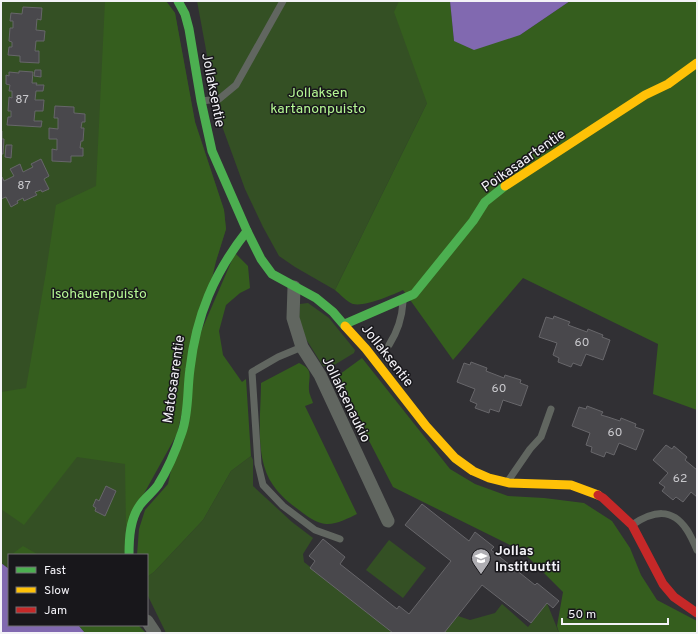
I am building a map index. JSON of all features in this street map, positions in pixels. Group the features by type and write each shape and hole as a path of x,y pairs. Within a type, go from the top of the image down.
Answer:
{"street":[{"name":"Jollaksentie","path":"178,1 185,14 189,29 201,101 212,151 247,231 261,259 272,274 316,298 333,312 380,366 422,421 455,458 473,471 506,483 524,485 571,485 589,491 603,498 632,525 663,584 674,598 697,613"},
{"name":"Poikasaartentie","path":"345,324 414,294 473,222 485,202 503,188 645,95 668,84 697,63"},
{"name":"Matosaarentie","path":"129,554 130,530 139,507 157,485 181,436 188,408 192,349 205,300 223,263 233,247 247,231"},
{"name":"Jollaksenaukio","path":"294,287 293,318 302,347 320,375 388,521"},
{"path":"148,622 155,633"}],"lane":[{"path":"201,101 219,99 236,85 283,1"},
{"path":"389,345 396,335 400,324 403,300"},
{"path":"302,347 278,357 252,372 258,464 263,485 283,506 315,530 340,539"},
{"path":"506,483 530,449 541,437 551,409"},
{"path":"632,525 653,514 668,514 678,519 688,531 697,550"}],"green space":[{"name":"Isohauenpuisto","path":"1,1 166,1 175,13 195,122 224,210 226,229 124,554 8,554 8,568 1,563"},
{"name":"Isohauenpuisto","path":"105,1 166,1 175,13 195,122 224,210 226,229 216,261 177,434 126,526 125,464 77,457 24,525 1,509 1,392 26,388 56,205 96,186"},
{"name":"Jollaksen kartanonpuisto","path":"197,1 450,1 427,103 335,290 279,256 263,227 245,189 218,115"},
{"path":"399,1 450,1 454,41 520,35 570,1 697,1 697,410 653,394 658,344 523,278 453,360 403,290 364,304 353,304 348,302 335,290 427,103 394,12"},
{"path":"235,253 248,266 250,288 240,293 226,305 219,331 223,355 242,382 246,379 251,456 231,471 203,520 154,572 148,576 148,554 137,554 139,529 145,510 168,484 200,334"},
{"path":"308,303 329,318 355,350 354,353 331,367 323,366 306,339 299,319 300,304"},
{"path":"362,358 450,469 475,484 508,496 544,498 584,503 612,521 630,548 641,575 657,600 697,621 697,633 559,633 557,626 563,592 522,551 393,487 336,377"},
{"path":"299,363 307,368 310,374 309,392 313,403 305,406 357,514 342,521 330,524 323,524 316,521 288,502 273,485 263,462 260,436 261,383"},
{"path":"251,456 253,460 253,486 292,522 313,538 303,554 304,562 393,633 166,633 148,596 148,576 154,572 203,520 231,471"},
{"path":"389,540 426,568 403,598 366,570"},
{"path":"23,546 37,554 12,554"},
{"path":"547,603 559,633 444,633 458,616 470,620 495,613 502,604 528,627"},
{"path":"79,626 139,626 146,633 85,633"}],"shaded area":[{"path":"450,1 570,1 520,35 474,50 454,41"},
{"path":"1,563 8,568 8,626 79,626 85,633 1,633"}],"building":[{"path":"23,7 42,8 41,20 37,19 36,30 45,31 44,41 36,41 35,51 39,51 39,63 20,62 20,56 8,55 9,47 12,47 12,42 9,41 10,28 13,28 13,21 10,21 11,13 22,14"},
{"path":"35,70 41,70 41,77 34,76"},
{"path":"19,71 33,72 32,83 37,83 36,85 44,85 43,91 36,91 35,100 44,100 43,111 35,111 34,121 42,121 41,127 7,125 8,117 11,117 11,111 8,111 9,97 12,98 12,91 9,91 10,85 6,84 6,75 9,76 9,72 19,73"},
{"path":"55,106 74,107 74,113 85,114 85,122 82,122 81,128 84,128 83,141 81,141 80,148 83,148 83,156 71,156 71,162 52,161 52,149 57,150 57,139 49,139 49,128 58,129 58,118 54,118"},
{"path":"1,131 2,139 4,139 3,154 1,154"},
{"path":"6,145 12,145 11,158 5,157"},
{"path":"41,159 49,176 44,179 49,189 42,192 41,190 35,192 37,195 24,201 23,198 11,207 6,197 1,199 1,178 2,177 4,181 14,176 10,169 20,164 23,172 33,167 31,164"},
{"path":"554,316 570,322 568,325 587,332 588,329 603,335 602,337 610,340 603,360 586,354 581,366 573,363 571,367 558,362 559,358 553,355 557,343 539,337 546,317 553,319"},
{"path":"471,362 487,368 486,371 504,378 505,375 521,380 520,383 528,386 521,406 503,400 499,412 490,409 489,413 475,408 477,404 470,401 475,389 457,382 464,363 470,365"},
{"path":"587,406 603,412 601,415 620,421 621,418 636,424 635,427 644,430 636,450 619,443 614,455 606,452 604,457 591,452 592,447 586,445 590,433 572,426 579,407 586,409"},
{"path":"666,445 672,449 674,446 687,457 685,460 697,470 697,497 691,492 683,502 676,497 673,500 662,491 665,487 659,483 668,473 653,460"},
{"path":"106,486 116,491 105,516 95,511 96,508 93,506 96,499 99,501"},
{"name":"Jollas Instituutti","path":"422,504 469,541 475,532 494,547 491,550 535,585 537,583 559,601 553,608 547,603 531,623 482,585 444,633 393,633 310,568 315,561 309,556 323,539 345,557 340,564 397,609 399,606 409,614 451,561 405,525"}],"traffic: fast":[{"path":"178,1 185,14 189,29 201,101 212,151 261,259 272,274 316,298 333,312 345,326"},
{"path":"345,324 414,294 473,221 485,202 505,186"},
{"path":"129,554 130,535 134,516 140,505 156,488 162,479 172,459 182,432 187,409 189,377 193,350 197,331 208,296 225,263 247,231"}],"traffic: slow":[{"path":"505,186 645,95 668,84 697,63"},
{"path":"345,326 366,349 426,426 455,458 473,471 489,478 509,483 571,485 598,495"}],"traffic: jam":[{"path":"598,495 632,525 663,584 674,597 697,613"}],"place":[{"name":"Jollas Instituutti","path":"481,575"}]}
